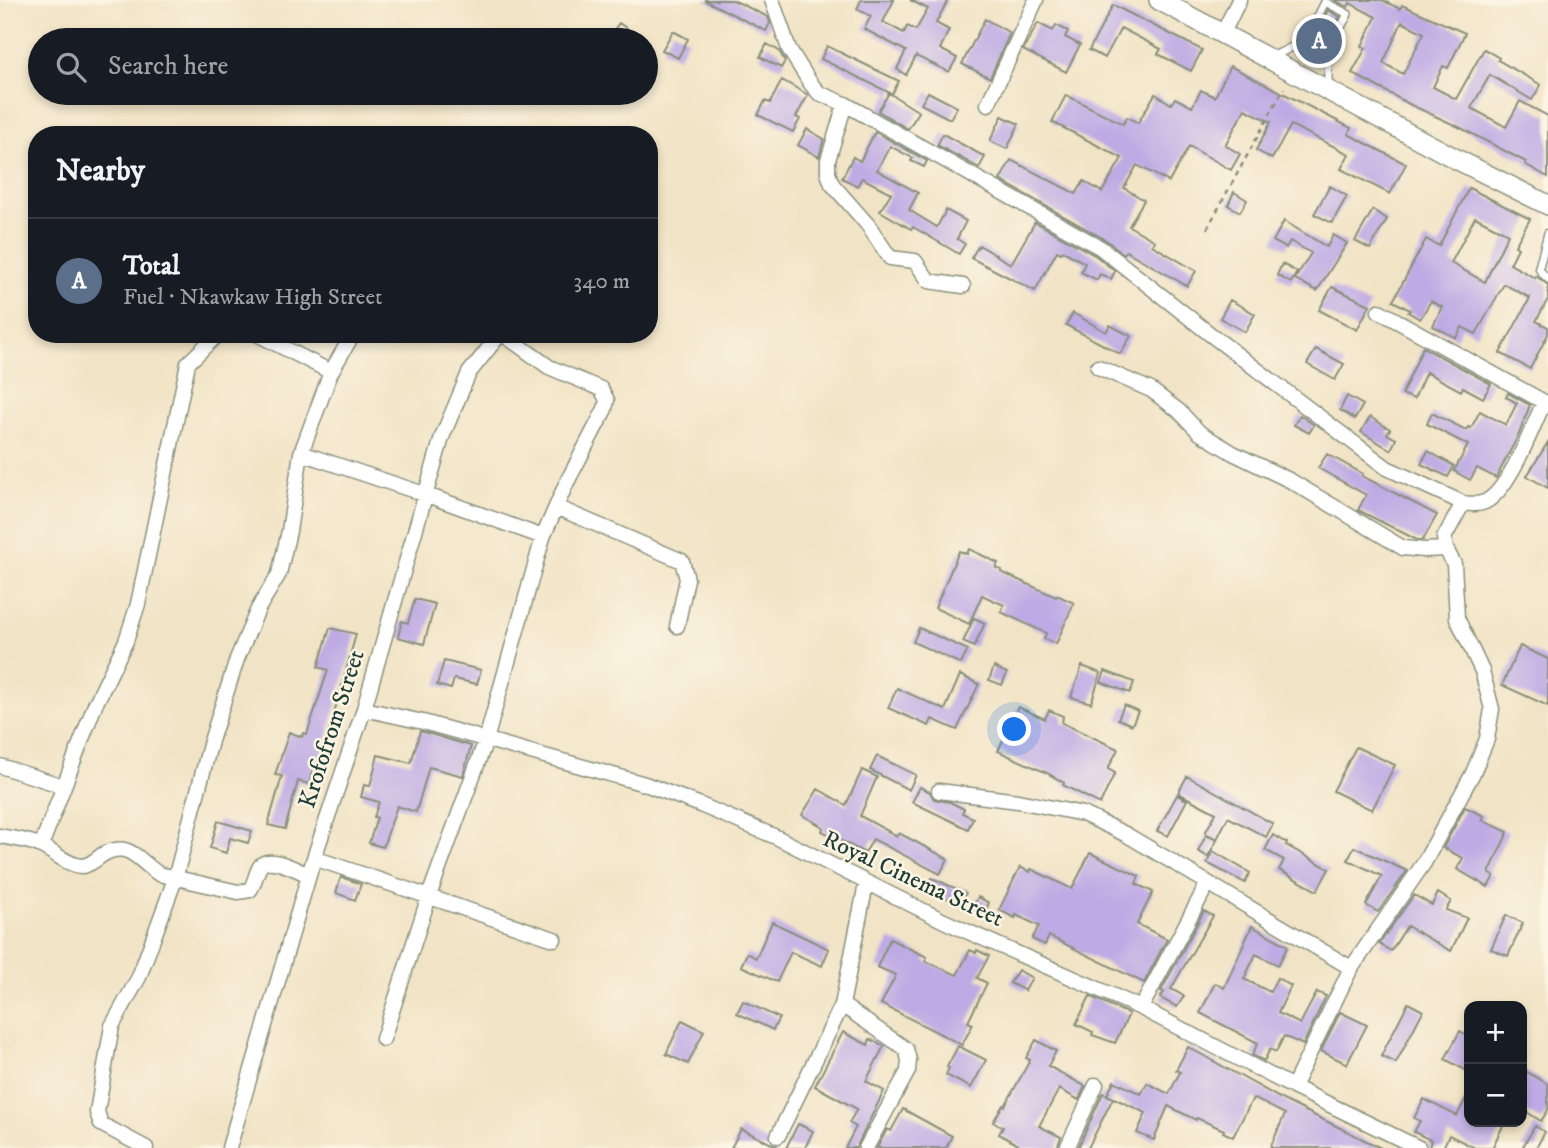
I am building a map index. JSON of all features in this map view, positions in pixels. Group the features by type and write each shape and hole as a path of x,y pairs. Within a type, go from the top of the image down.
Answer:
{"main road":[{"path":"1159,0 1458,160 1548,205"}],"street":[{"path":"772,0 789,49 818,93 845,104 1101,248 1387,468 1463,503 1477,505 1488,501 1501,490 1547,401 1379,312"},
{"path":"988,104 1036,0"},
{"path":"1222,35 1239,0"},
{"path":"845,104 828,160 828,173 832,184 869,225 890,258 915,261 929,281 963,286"},
{"path":"41,846 96,705 126,641 138,604 188,363 209,343"},
{"path":"275,343 331,372"},
{"path":"146,1148 101,1124 97,1112 112,1026 139,977 175,879 211,741 237,659 258,609 279,573 285,552 301,453 331,372 348,343"},
{"name":"Krofofrom Street","path":"229,1148 314,858 364,709 424,494 453,407 470,373 495,343"},
{"path":"383,1039 429,896 486,740 543,537 607,400 601,389 549,367 515,343"},
{"path":"1098,367 1151,390 1179,411 1200,433 1233,453 1291,481 1403,548 1446,549"},
{"path":"301,453 543,537"},
{"path":"1293,1087 1350,970 1424,863 1473,773 1487,739 1492,709 1482,671 1457,618 1454,564 1444,538 1463,503"},
{"path":"556,507 682,561 687,579 677,626"},
{"name":"Royal Cinema Street","path":"364,709 423,722 645,784 698,804 776,837 866,884 1141,1008 1293,1087 1419,1148"},
{"path":"0,766 63,786"},
{"path":"939,791 1018,801 1083,814 1127,835 1276,922 1350,970"},
{"path":"0,836 41,846 80,866 120,848 141,858 159,874 238,892 250,890 261,865 267,862 275,862 309,875"},
{"path":"314,858 554,939"},
{"path":"1141,1008 1208,883"},
{"path":"778,1136 842,1005 866,884"},
{"path":"842,1005 906,1049 909,1060 908,1070 866,1148"},
{"path":"1067,1148 1097,1085"}],"lane":[{"path":"1269,59 1306,40 1325,2 1348,14 1328,51 1328,91"},
{"path":"1306,40 1328,51"},
{"path":"1548,233 1539,267 1548,279"}],"path":[{"path":"1207,229 1293,73"}],"building":[{"path":"704,0 733,0 768,17 770,23 766,31"},
{"path":"861,0 894,0 883,22 904,33 907,26 916,30 928,9 910,0 948,0 936,23 949,30 940,49 957,58 949,72 916,56 906,75 897,69 906,51 864,29 871,16 857,9"},
{"path":"1334,0 1382,0 1400,9 1402,5 1465,33 1448,68 1443,66 1433,87 1456,99 1484,49 1541,85 1532,100 1490,75 1471,108 1506,127 1520,101 1548,116 1548,177 1525,164 1526,162 1352,73 1366,48 1362,46 1376,17 1350,3 1348,7","holes":["1402,22 1424,33 1403,74 1383,63"]},
{"path":"1113,5 1202,50 1191,71 1158,54 1161,49 1121,28 1105,58 1089,50"},
{"path":"1328,10 1340,17 1325,43 1314,37"},
{"path":"985,19 1010,33 990,78 962,64"},
{"path":"1038,23 1053,31 1056,25 1068,31 1065,37 1080,45 1066,72 1023,50"},
{"path":"673,31 688,39 678,58 662,50"},
{"path":"767,44 779,51 785,61 781,68 760,57"},
{"path":"827,46 899,81 892,94 821,59"},
{"path":"1230,66 1351,128 1348,134 1406,164 1390,194 1341,169 1349,154 1291,125 1272,159 1256,150 1271,122 1245,109 1225,145 1240,154 1231,170 1189,146 1169,182 1137,165 1124,188 1144,200 1129,226 1155,241 1152,245 1196,271 1187,286 1126,251 1124,254 1106,240 1000,180 1011,160 1076,194 1084,181 1102,192 1122,158 1052,122 1066,95 1123,124 1127,117 1138,123 1155,94 1171,104 1175,98 1192,107 1201,90 1215,97"},
{"path":"782,80 808,95 796,117 800,119 793,132 758,115 765,101 770,103"},
{"path":"928,92 957,107 950,119 921,104"},
{"path":"889,93 919,112 908,129 878,111"},
{"path":"1002,116 1019,124 1007,149 990,141"},
{"path":"807,129 824,139 819,157 798,145"},
{"path":"875,132 927,161 924,167 890,146 877,170 918,193 909,210 937,227 946,210 966,221 957,239 965,244 959,254 880,211 891,193 862,178 857,186 842,178 853,157 860,161"},
{"path":"943,134 985,157 979,168 937,145"},
{"path":"1330,186 1347,196 1332,223 1314,214"},
{"path":"1469,188 1530,219 1515,246 1518,248 1510,264 1548,285 1548,299 1536,321 1548,327 1548,334 1530,369 1500,353 1530,298 1504,284 1476,334 1462,327 1456,338 1433,326 1442,307 1431,301 1420,319 1393,301 1426,239 1439,246","holes":["1475,217 1508,234 1485,282 1451,263"]},
{"path":"1234,192 1247,200 1240,212 1228,205"},
{"path":"1373,210 1387,219 1370,249 1355,241"},
{"path":"1284,221 1327,247 1333,235 1347,243 1317,291 1295,279 1311,253 1290,241 1286,248 1273,241"},
{"path":"1035,222 1096,256 1115,271 1111,279 1100,274 1097,280 1081,272 1085,263 1063,251 1057,251 1035,291 971,258 979,245 1011,264"},
{"path":"1282,264 1297,272 1291,283 1277,275"},
{"path":"1332,287 1370,305 1357,330 1319,310"},
{"path":"1230,300 1255,314 1245,332 1220,318"},
{"path":"1073,313 1106,332 1110,325 1131,336 1120,354 1066,325"},
{"path":"1423,347 1491,384 1483,398 1463,387 1461,391 1426,372 1414,399 1402,394"},
{"path":"1316,349 1344,364 1335,380 1307,364"},
{"path":"1508,393 1530,405 1519,434 1496,478 1477,468 1470,480 1454,471 1468,445 1427,424 1432,413 1466,430 1471,428 1480,411 1506,425 1517,403 1506,397"},
{"path":"1347,396 1363,405 1355,419 1340,410"},
{"path":"1300,415 1314,425 1309,433 1294,425"},
{"path":"1370,417 1390,429 1387,434 1396,439 1391,450 1361,432"},
{"path":"1548,442 1548,488 1527,476"},
{"path":"1428,451 1454,466 1448,477 1421,464"},
{"path":"1327,454 1363,474 1362,476 1437,515 1423,540 1417,540 1358,510 1366,495 1318,468"},
{"path":"969,549 998,563 996,568 1002,570 1001,572 1074,603 1056,644 1044,639 1046,633 1001,612 1004,605 982,595 969,624 935,608 959,551 967,554"},
{"path":"415,599 435,604 424,644 398,637 402,621 408,623"},
{"path":"974,618 985,623 974,647 963,642"},
{"path":"330,628 356,634 326,742 318,764 314,763 309,784 298,781 285,829 268,825 282,776 275,775 289,732 302,737 303,733 307,734 328,670 318,667"},
{"path":"919,628 968,650 961,664 913,642"},
{"path":"1520,646 1548,659 1548,706 1502,685"},
{"path":"444,661 481,670 477,684 454,679 451,689 437,685"},
{"path":"1082,666 1101,673 1091,703 1071,697"},
{"path":"994,667 1007,673 1002,685 989,680"},
{"path":"1105,671 1134,682 1130,693 1101,682"},
{"path":"960,675 979,684 957,730 932,719 929,726 888,708 897,688 945,710"},
{"path":"1124,705 1138,711 1132,725 1118,719"},
{"path":"1018,707 1045,719 1049,710 1063,716 1062,723 1118,749 1108,769 1115,773 1100,804 1063,785 1064,783 1047,773 998,751"},
{"path":"420,731 471,746 463,776 429,767 416,812 397,806 383,847 369,843 379,802 361,797 364,785 370,786 378,755 411,763"},
{"path":"1356,747 1395,765 1372,810 1333,791"},
{"path":"877,756 916,775 909,790 870,770"},
{"path":"862,770 877,777 860,816 948,859 940,874 873,839 865,853 822,831 823,827 802,815 818,789 846,805"},
{"path":"1187,776 1273,824 1266,837 1228,817 1217,839 1205,833 1216,813 1178,793"},
{"path":"920,787 930,792 934,799 950,802 964,809 962,813 973,818 968,829 912,802"},
{"path":"1177,795 1187,800 1168,836 1157,831"},
{"path":"1465,807 1484,816 1482,820 1508,832 1489,873 1494,876 1488,887 1457,869 1463,858 1443,848"},
{"path":"218,821 252,831 248,843 230,838 226,853 210,848"},
{"path":"1206,835 1217,840 1208,857 1198,851"},
{"path":"1273,835 1329,869 1317,891 1279,870 1284,860 1265,850"},
{"path":"1354,847 1407,871 1378,912 1366,905 1382,876 1348,860"},
{"path":"1213,851 1250,873 1245,883 1207,863"},
{"path":"1090,853 1139,876 1136,884 1153,892 1137,924 1167,939 1144,983 1049,936 1045,945 1032,939 1039,926 999,910 1020,867 1030,872 1031,869 1072,889"},
{"path":"341,877 361,884 355,900 336,893"},
{"path":"932,878 966,893 960,904 926,891"},
{"path":"1438,893 1451,901 1446,910 1467,918 1451,951 1407,926 1391,951 1379,944 1414,895 1432,905"},
{"path":"978,897 989,903 984,914 972,909"},
{"path":"1204,911 1213,916 1171,989 1184,996 1177,1007 1160,998 1164,992 1161,991"},
{"path":"1506,915 1523,923 1508,956 1491,949"},
{"path":"772,922 829,949 822,966 791,952 777,982 741,966 747,953 756,958"},
{"path":"1252,926 1288,946 1278,965 1256,954 1244,979 1270,992 1277,978 1291,986 1278,1013 1300,1024 1317,992 1326,996 1303,1045 1284,1036 1276,1052 1270,1049 1264,1061 1252,1055 1258,1043 1200,1013 1215,983 1224,988"},
{"path":"890,939 927,957 925,961 957,975 970,950 976,953 977,950 989,956 977,978 987,983 968,1022 973,1024 962,1045 881,1004 896,975 877,967"},
{"path":"1018,970 1032,978 1025,991 1010,983"},
{"path":"1090,996 1129,1014 1115,1043 1092,1035 1093,1032 1076,1024"},
{"path":"743,1001 779,1018 773,1030 737,1013"},
{"path":"1408,1003 1423,1011 1396,1063 1381,1056"},
{"path":"1340,1012 1367,1025 1347,1064 1321,1051"},
{"path":"682,1020 704,1031 688,1064 666,1054"},
{"path":"1460,1031 1464,1033 1464,1069 1445,1059"},
{"path":"843,1032 868,1045 870,1039 884,1046 866,1081 884,1091 856,1148 845,1148 856,1127 849,1123 857,1109 815,1086"},
{"path":"1036,1040 1056,1051 1048,1066 1085,1086 1079,1100 1059,1089 1039,1126 1061,1137 1057,1148 1024,1148 999,1134 1003,1127 993,1122 1003,1105 1005,1106 1030,1060 1026,1058"},
{"path":"958,1046 986,1060 971,1088 946,1075 949,1068 947,1067"},
{"path":"1188,1047 1285,1101 1381,1148 1270,1148 1285,1114 1253,1098 1233,1137 1223,1132 1224,1130 1168,1106 1154,1140 1137,1133 1146,1113 1107,1095 1114,1081 1141,1094 1147,1083 1169,1094 1180,1072 1176,1070"},
{"path":"1527,1072 1548,1084 1548,1110 1541,1121 1527,1112"},
{"path":"1103,1093 1113,1098 1088,1148 1078,1148"},
{"path":"1424,1099 1457,1116 1464,1102 1464,1127 1502,1127 1492,1148 1475,1148 1449,1135 1443,1148 1429,1148 1431,1140 1414,1132 1420,1121 1414,1118"},
{"path":"903,1109 952,1136 946,1148 877,1148 887,1129 891,1131"},
{"path":"798,1124 813,1131 805,1148 786,1148"},
{"path":"1535,1126 1545,1132 1536,1148 1522,1148"},
{"path":"741,1129 774,1145 781,1148 731,1148"}],"place":[{"name":"Total","path":"1319,41"}]}
